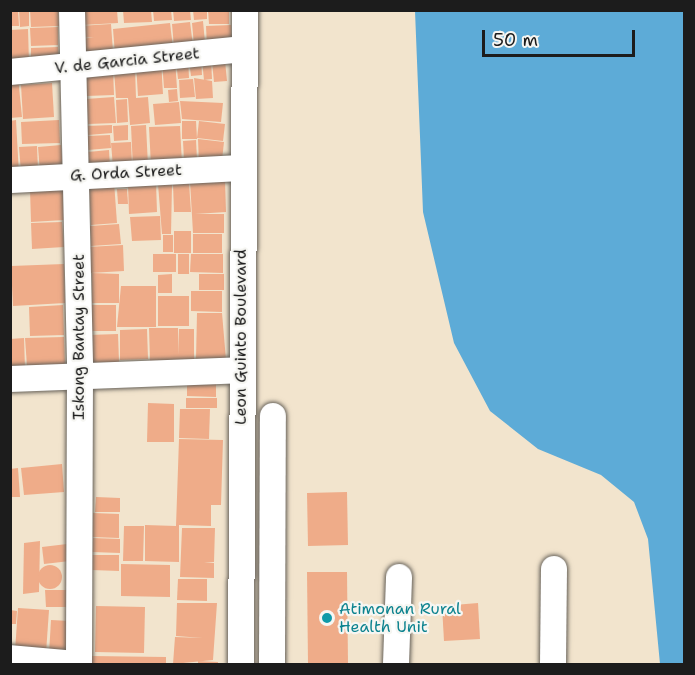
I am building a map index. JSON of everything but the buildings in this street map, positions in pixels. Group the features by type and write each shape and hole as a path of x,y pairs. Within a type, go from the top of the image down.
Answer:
{"street":[{"name":"Iskong Bantay Street","path":"72,10 78,175 80,374 78,664"},
{"name":"Leon Guinto Boulevard","path":"241,664 240,370 245,10"},
{"name":"V. de Garcia Street","path":"10,72 244,49"},
{"name":"G. Orda Street","path":"10,180 242,168"},
{"path":"10,379 80,374 240,370"},
{"path":"272,664 273,416"},
{"path":"553,664 555,569"},
{"path":"396,664 399,577"},
{"path":"10,658 78,664"}],"water":[{"path":"415,11 684,11 684,664 660,664 648,539 634,502 601,475 538,449 490,411 454,343 423,212"}],"place":[{"name":"Atimonan Rural Health Unit","path":"327,618"}]}
